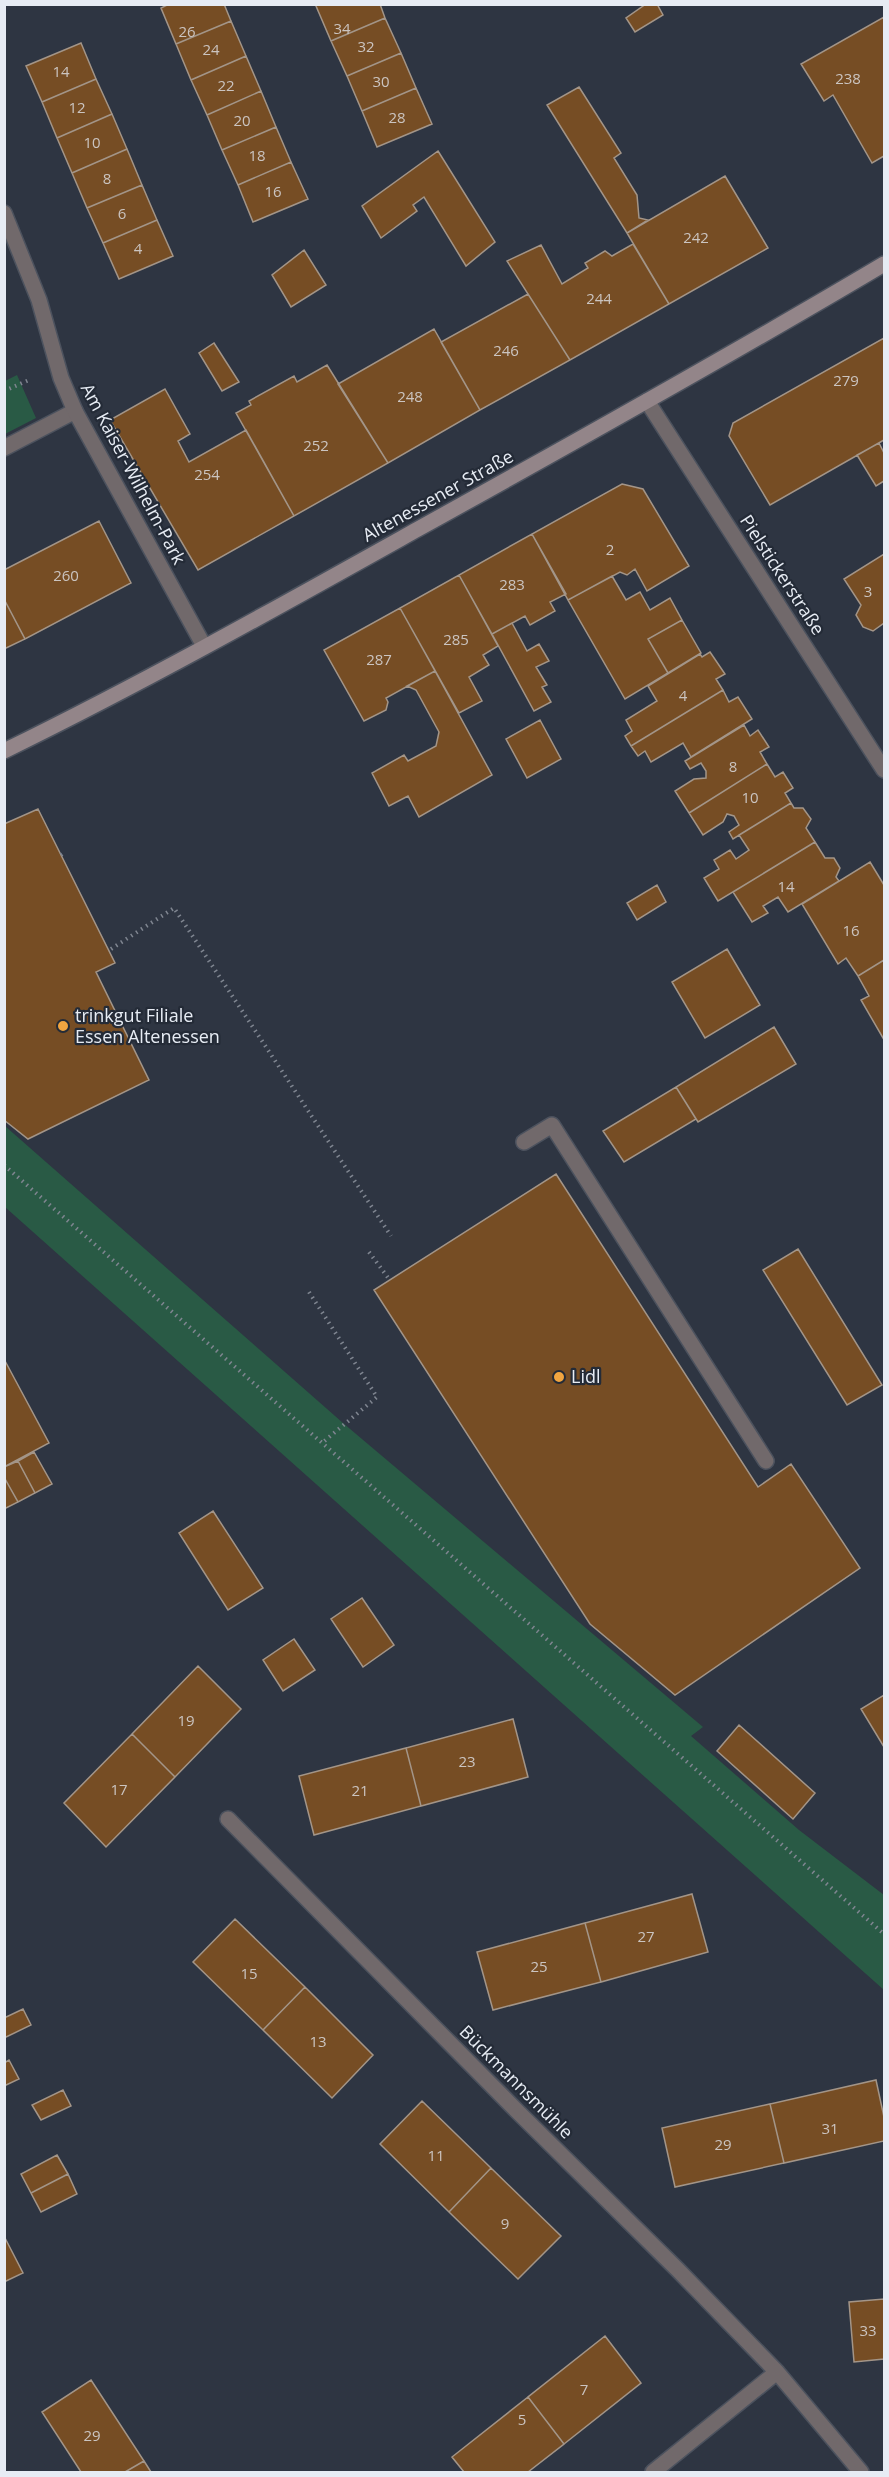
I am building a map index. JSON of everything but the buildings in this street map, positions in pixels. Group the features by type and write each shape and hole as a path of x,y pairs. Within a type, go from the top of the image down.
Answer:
{"main road":[{"name":"Altenessener Straße","path":"4,751 204,646 647,401 885,264"}],"street":[{"name":"Am Kaiser-Wilhelm-Park","path":"4,213 39,300 61,378 75,411 204,646"},
{"name":"Pielstickerstraße","path":"647,401 885,770"},
{"path":"4,448 75,411"},
{"path":"524,1142 552,1125 766,1461"},
{"name":"Bückmannsmühle","path":"228,1819 777,2372 861,2472"},
{"path":"653,2472 777,2372"}],"path":[{"path":"111,949 174,908 391,1236"},
{"path":"4,1165 885,1934"},
{"path":"369,1252 389,1279"},
{"path":"309,1292 377,1396 322,1443"}],"green space":[{"path":"17,375 36,418 5,434 5,381"},
{"path":"5,1126 343,1423 703,1727 691,1736 799,1830 884,1895 884,1990 5,1207"}],"place":[{"name":"trinkgut Filiale Essen Altenessen","path":"63,1026"},
{"name":"Lidl","path":"559,1377"}]}
